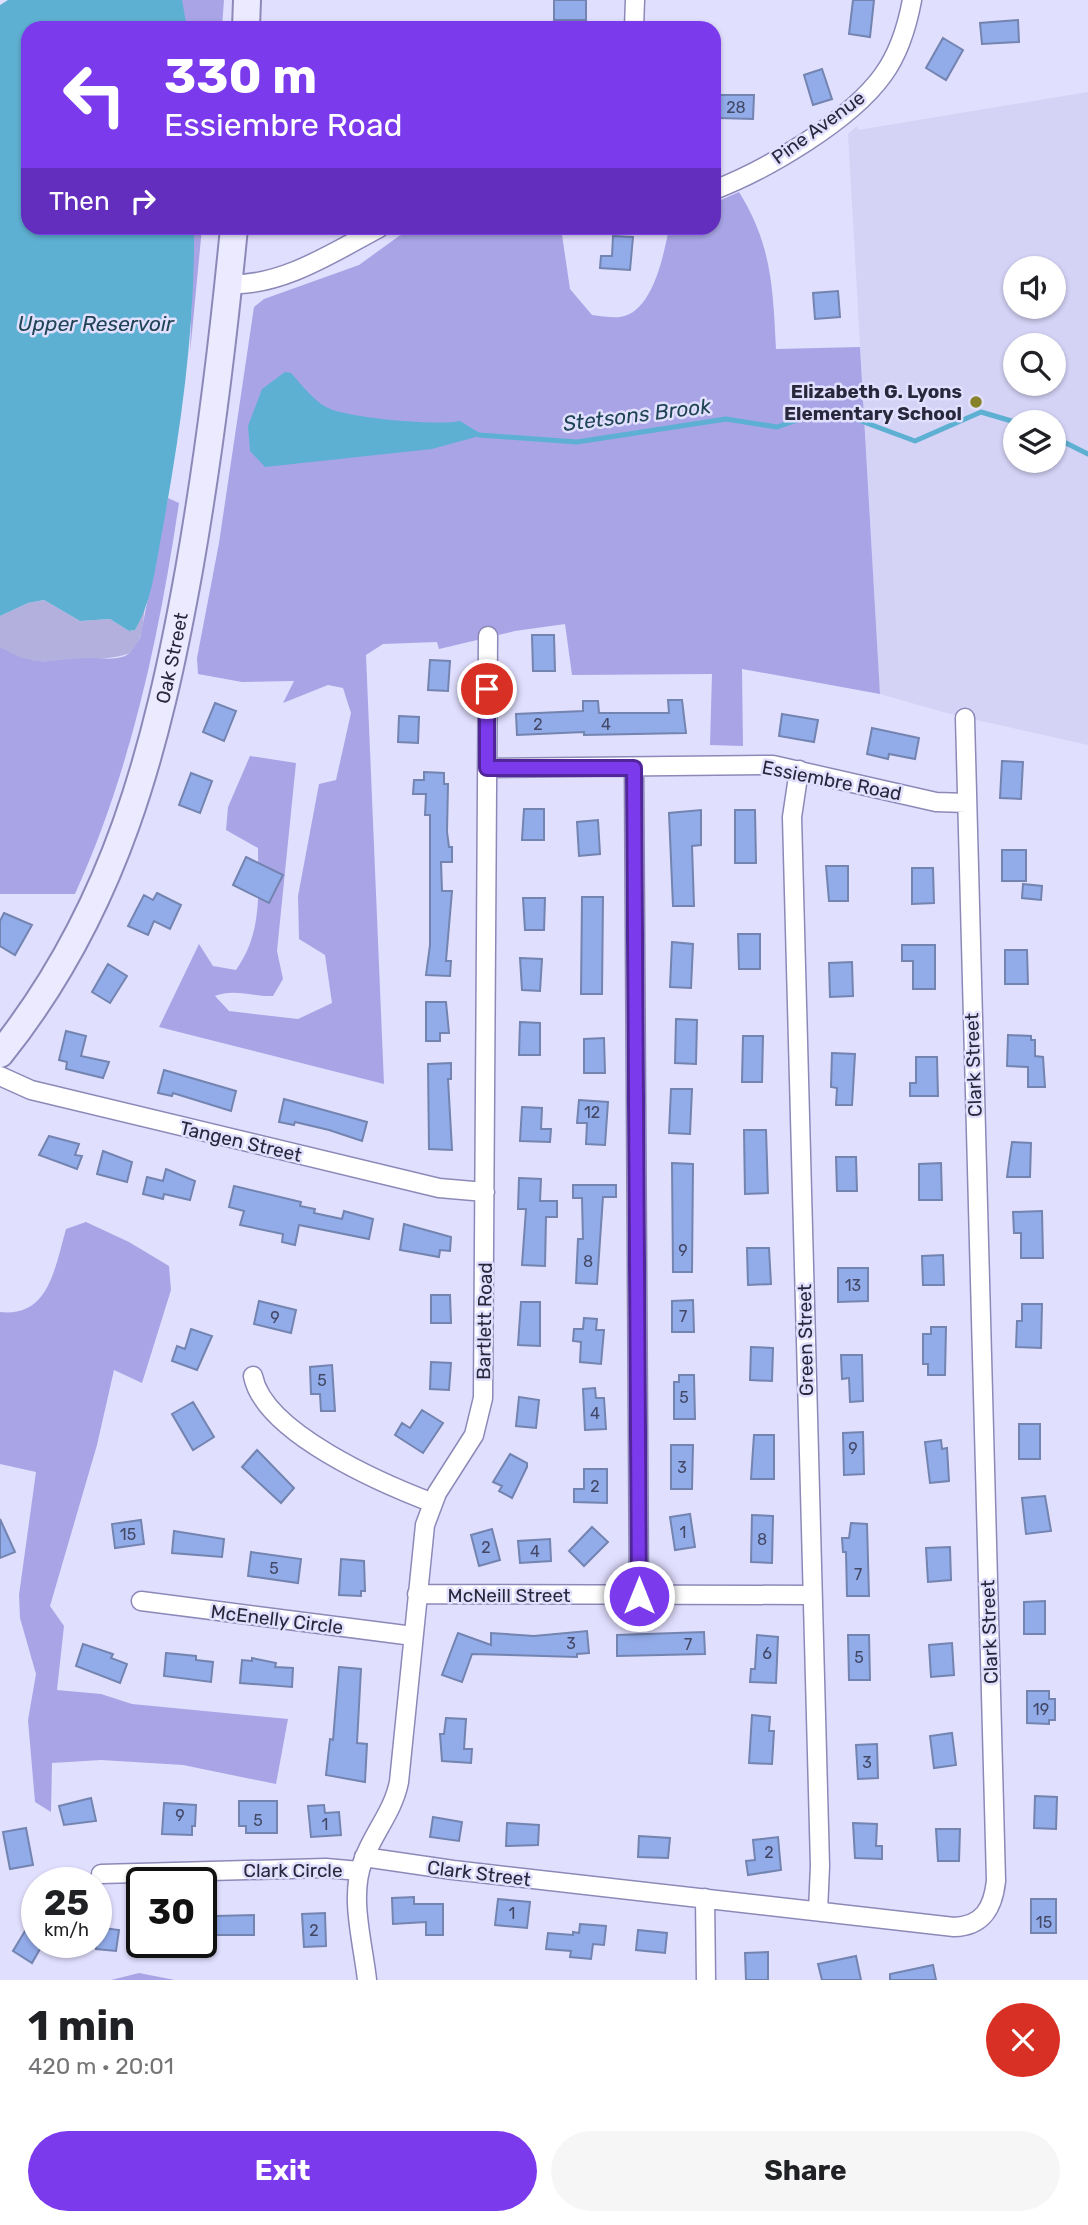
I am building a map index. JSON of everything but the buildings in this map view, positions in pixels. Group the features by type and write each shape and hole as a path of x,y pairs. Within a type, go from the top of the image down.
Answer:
{"street":[{"path":"246,21 247,0"},
{"path":"634,21 635,0"},
{"name":"Pine Avenue","path":"721,186 785,154 866,94 885,72 897,50 912,0"},
{"name":"Oak Street","path":"0,1054 35,1006 85,920 121,841 147,765 192,550 217,390 233,235"},
{"path":"228,284 249,284 274,279 365,235"},
{"name":"Bartlett Road","path":"367,1980 358,1898 362,1864 397,1792 423,1536 433,1503 468,1447 481,1410 488,636"},
{"name":"Clark Street","path":"362,1864 387,1862 963,1926 972,1925 985,1915 995,1890 965,718"},
{"name":"Essiembre Road","path":"487,768 634,768 750,764 799,770 936,802 966,803"},
{"path":"634,768 639,1596"},
{"name":"Green Street","path":"799,770 792,817 820,1866 818,1911"},
{"name":"Tangen Street","path":"0,1076 31,1090 439,1188 485,1192"},
{"path":"253,1376 258,1395 270,1410 342,1463 373,1480 433,1503"},
{"name":"McNeill Street","path":"417,1594 812,1595"},
{"name":"McEnelly Circle","path":"141,1601 413,1636"},
{"name":"Clark Circle","path":"112,1874 326,1868 362,1864"},
{"path":"705,1898 706,1980"}],"shaded area":[{"path":"171,0 224,0 222,21 172,21"},
{"name":"Elizabeth G. Lyons Elementary School","path":"1088,92 1088,745 950,714 880,694 848,134 857,126 858,130"},
{"path":"739,192 758,230 772,287 776,349 860,347 880,694 742,669 743,746 710,745 712,674 572,675 565,624 515,631 439,649 437,642 383,644 366,655 384,1084 159,1027 199,944 213,966 236,970 251,941 257,911 258,848 226,830 228,807 250,756 296,763 277,951 283,979 273,996 236,993 215,996 229,1011 298,1019 332,1003 325,955 299,939 298,896 319,784 336,780 351,713 343,688 328,685 283,703 294,681 242,682 198,674 197,658 219,543 254,307 264,299 359,265 402,235 562,235 570,289 592,315 620,317 631,313 649,294 660,266 667,235 721,235 721,200"},
{"path":"194,235 201,235 190,353"},
{"path":"168,498 179,503 152,653 127,751 95,847 75,894 0,894 0,647 24,658 44,661 114,658 130,652 140,638"},
{"path":"44,600 80,621 110,619 129,631 135,630 145,606 138,642 131,652 124,655 62,661 24,660 0,647 0,616 28,603"},
{"path":"86,1222 129,1242 169,1266 171,1290 142,1383 114,1370 97,1445 50,1606 64,1626 57,1690 101,1694 132,1704 288,1719 276,1784 183,1765 101,1760 52,1763 51,1812 35,1802 28,1720 36,1674 20,1618 19,1595 36,1472 0,1464 0,1312 16,1312 29,1307 40,1298 53,1274 66,1229"},
{"path":"139,1973 175,1980 111,1980"}],"water":[{"name":"Upper Reservoir","path":"8,0 182,0 186,21 21,21 21,235 194,235 186,378 176,452 153,580 146,606 135,630 129,631 110,619 80,621 44,600 28,603 0,616 0,5"},
{"path":"285,372 291,373 321,404 336,411 392,420 460,421 483,435 432,449 265,467 250,451 248,426 262,389"}],"waterway":[{"name":"Stetsons Brook","path":"479,435 577,442 726,419 777,427 824,411 853,418 915,441 981,412 1003,418"},
{"name":"Stetsons Brook","path":"1066,443 1088,454"}],"place":[{"name":"Elizabeth G. Lyons Elementary School","path":"976,402"}],"route":[{"path":"487,689 487,768 634,768 639,1596"}]}
